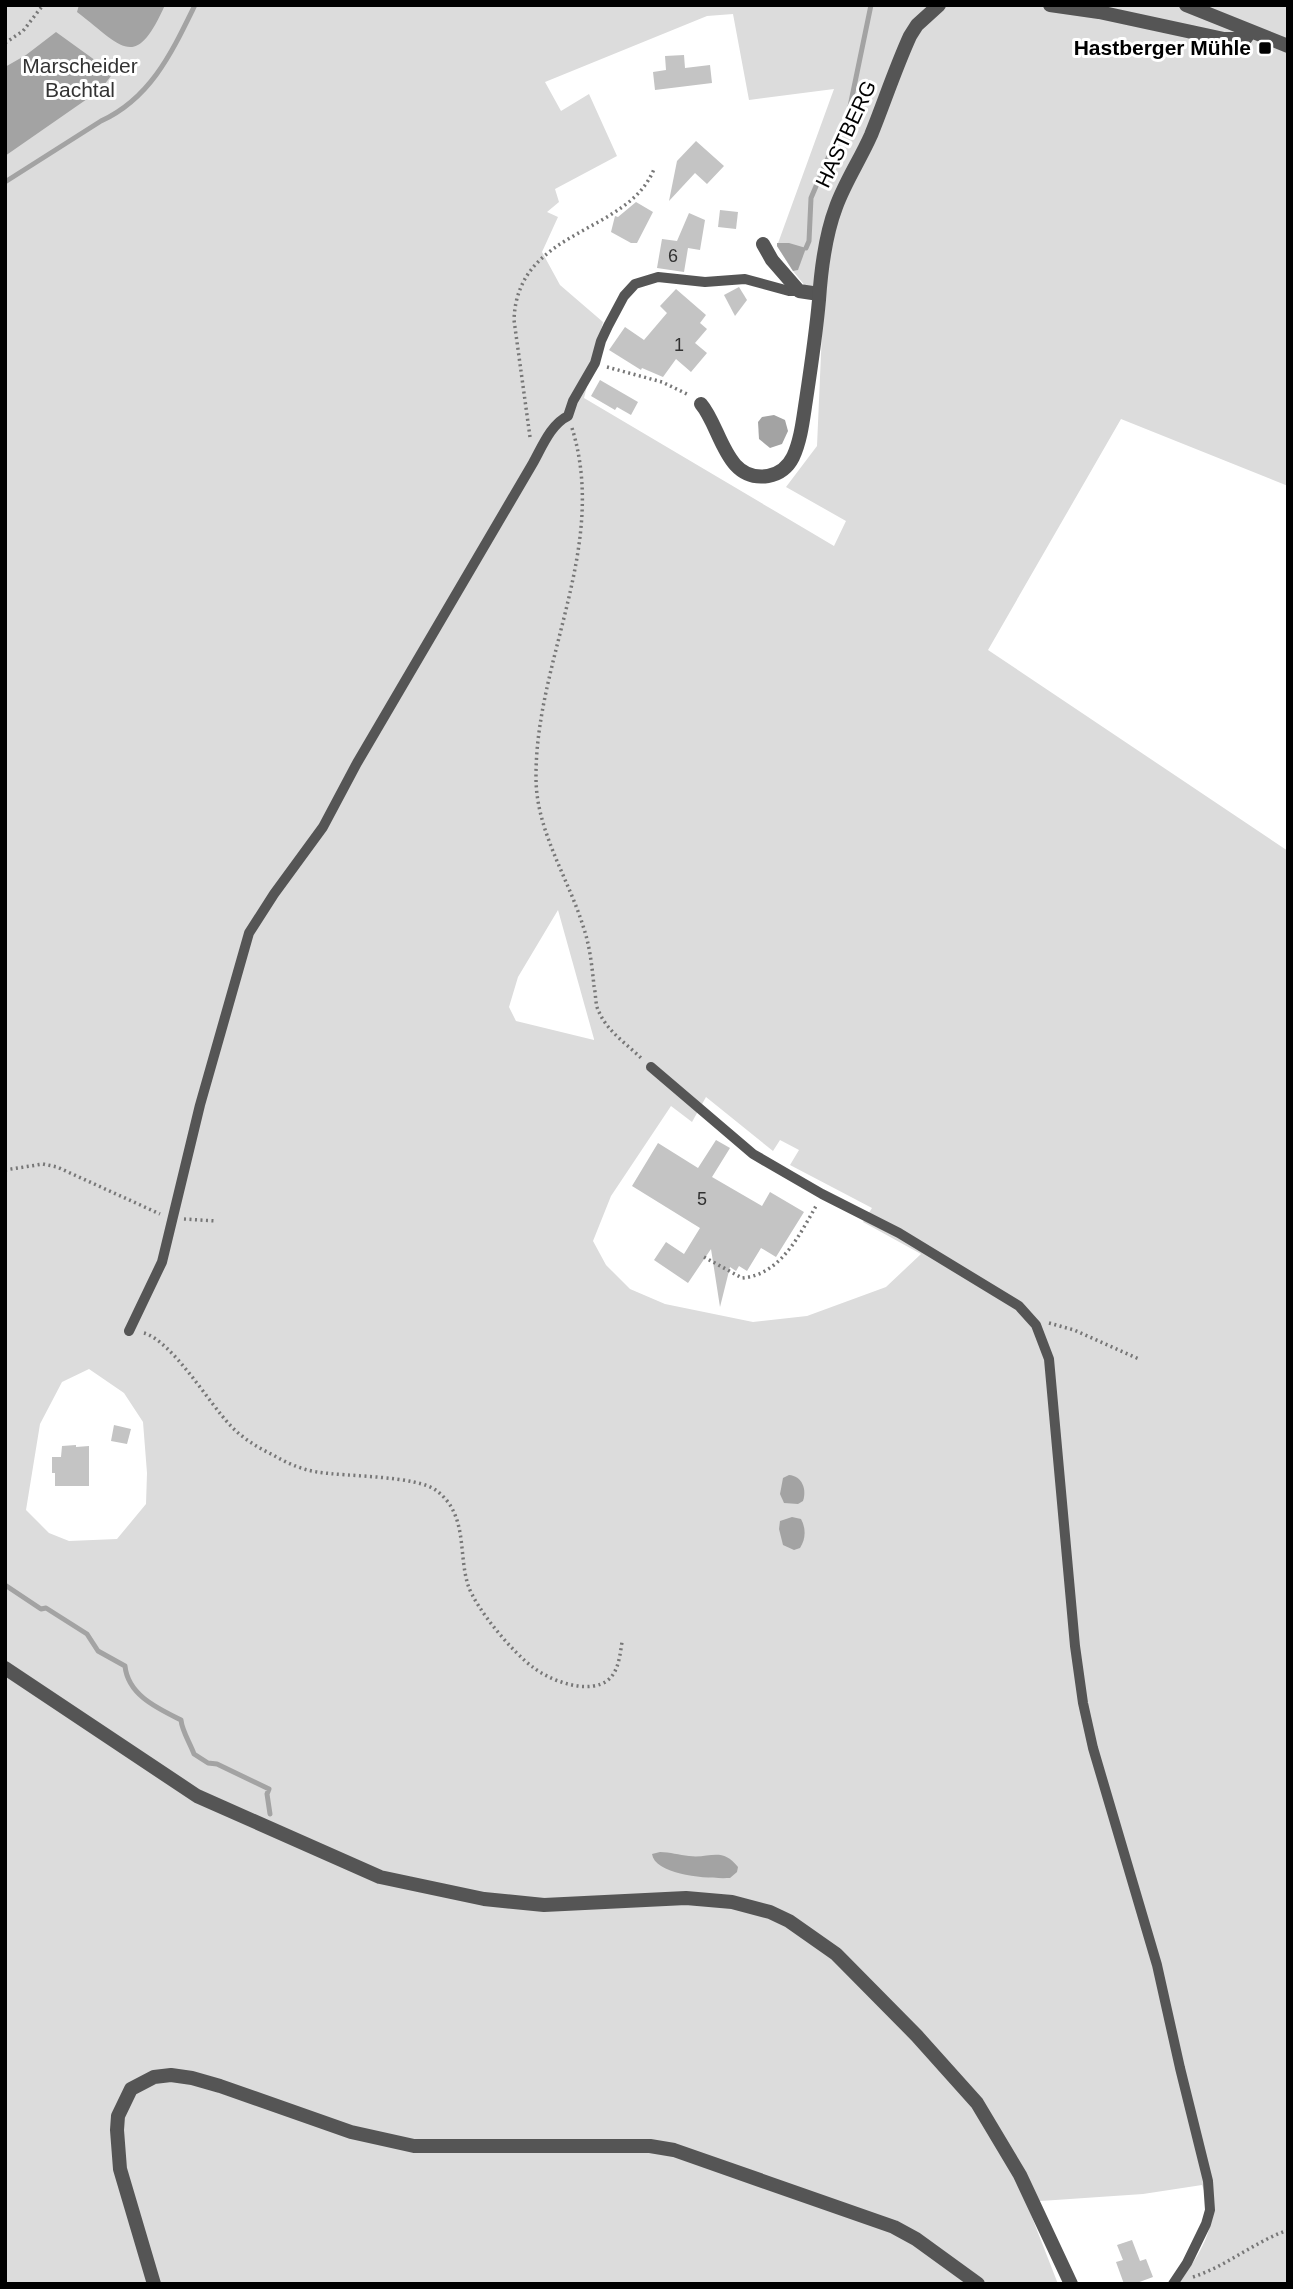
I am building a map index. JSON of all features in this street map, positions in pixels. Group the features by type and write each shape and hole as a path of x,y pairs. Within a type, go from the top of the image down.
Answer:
{"street":[{"name":"HASTBERG","path":"701,404 711,418 722,446 735,464 758,476 767,476 784,469 792,459 800,435 810,377 819,294 837,204 866,146 910,37 917,24 939,5"},
{"path":"1050,5 1099,12 1224,39 1245,39 1250,32"},
{"path":"1186,5 1288,46"},
{"path":"763,244 772,260 799,291 819,294"},
{"path":"5,1668 197,1796 380,1877 484,1899 544,1905 686,1898 732,1902 771,1912 789,1921 836,1954 917,2036 977,2104 1020,2175 1071,2284"},
{"path":"154,2284 120,2169 118,2116 131,2089 154,2077 171,2075 220,2086 351,2132 414,2146 650,2146 674,2150 894,2227 916,2239 978,2284"}],"lane":[{"path":"129,1331 156,1277 174,1217 200,1105 250,933 274,894 323,827 357,762 554,427 568,416 624,296 635,284 658,277 705,282 745,279 789,291 799,291"},
{"path":"652,1067 753,1154 921,1246 1019,1306 1036,1325 1049,1359 1074,1646 1083,1703 1093,1748 1157,1965 1208,2181 1210,2210 1206,2224 1175,2282"}],"path":[{"path":"5,43 23,31 43,5"},
{"path":"533,463 525,386 514,320 517,294 538,261 634,197 650,180 654,169"},
{"path":"612,369 672,385"},
{"path":"568,416 582,463 582,507 570,602 536,741 536,782 546,829 584,929 598,1011 608,1025 652,1067"},
{"path":"5,1170 43,1164 57,1167 162,1216 193,1221 216,1221"},
{"path":"704,1257 742,1278 764,1272 780,1261 795,1241 822,1194"},
{"path":"1036,1325 1050,1323 1074,1330 1139,1359"},
{"path":"129,1331 155,1337 198,1383 230,1426 254,1445 277,1458 319,1473 419,1484 438,1492 455,1515 472,1593 494,1625 532,1667 555,1680 572,1685 601,1685 615,1674 622,1642"},
{"path":"1175,2282 1217,2269 1268,2237 1288,2230"}],"green space":[{"name":"Marscheider Bachtal","path":"5,5 1288,5 1288,486 1121,419 988,650 1288,851 1288,2284 1179,2284 1198,2255 1209,2231 1210,2214 1202,2185 1143,2194 1026,2202 1058,2284 5,2284","holes":["733,14 749,100 834,89 777,246 823,308 817,446 786,487 846,521 834,546 584,398 603,322 560,285 542,252 558,217 547,212 559,202 555,189 617,156 589,94 561,111 545,82 707,16","558,910 594,1040 516,1021 509,1007 518,977","706,1097 773,1151 780,1140 799,1150 790,1165 872,1208 863,1222 921,1254 886,1287 807,1316 753,1322 665,1304 630,1289 606,1265 593,1241 611,1196 671,1106 692,1122","89,1369 124,1393 143,1422 147,1473 146,1504 117,1539 69,1541 49,1533 26,1510 40,1424 62,1382"]}],"shaded area":[{"path":"79,5 165,5 145,39 136,46 127,47 117,43 77,12"},
{"path":"56,32 110,71 111,76 100,90 5,156 5,67"},
{"path":"777,243 806,248 798,270 793,271"},
{"path":"774,415 785,420 788,431 782,444 770,448 759,439 758,422 762,417"},
{"path":"789,1475 797,1478 804,1488 803,1501 798,1504 784,1503 780,1494 783,1478"},
{"path":"792,1517 801,1519 804,1530 802,1545 794,1550 783,1545 779,1529 780,1521"},
{"path":"660,1852 696,1856 721,1855 738,1867 737,1872 730,1878 722,1878 673,1872 655,1861 652,1854"}],"building":[{"path":"684,55 685,68 710,65 712,83 655,90 653,72 666,70 665,56"},
{"path":"696,141 724,166 707,184 695,173 669,201 677,161"},
{"path":"636,202 653,212 637,243 631,243 611,232 615,216 618,217"},
{"path":"720,210 738,212 736,229 718,227"},
{"path":"689,213 705,220 700,250 688,248 684,272 657,268 662,239 677,241"},
{"path":"739,287 747,300 735,316 724,295"},
{"path":"676,289 706,315 700,323 707,329 695,343 707,353 691,372 676,359 663,377 642,368 641,370 609,350 625,327 644,340 667,313 660,306"},
{"path":"600,380 638,402 631,415 617,407 615,410 591,396"},
{"path":"716,1140 730,1148 712,1177 762,1206 770,1192 804,1212 776,1257 761,1248 747,1271 739,1266 736,1271 730,1267 720,1307 711,1249 688,1283 654,1260 666,1242 684,1254 700,1228 632,1186 658,1143 698,1168"},
{"path":"114,1425 131,1429 127,1444 111,1441"},
{"path":"62,1446 89,1446 89,1486 55,1486 52,1457 61,1457"},
{"path":"1132,2240 1140,2261 1146,2259 1153,2277 1134,2284 1124,2284 1116,2262 1123,2260 1117,2245"}],"waterway":[{"path":"5,182 134,100 158,72 195,5"},
{"path":"806,248 809,241 811,198 840,130 847,121 871,5"},
{"path":"5,1585 41,1609 46,1608 87,1634 98,1651 125,1666 127,1676 138,1693 181,1720 194,1754 208,1763 217,1764 269,1789 267,1794 270,1814"}],"place":[{"name":"Hastberger Mühle","path":"1265,48"}]}
